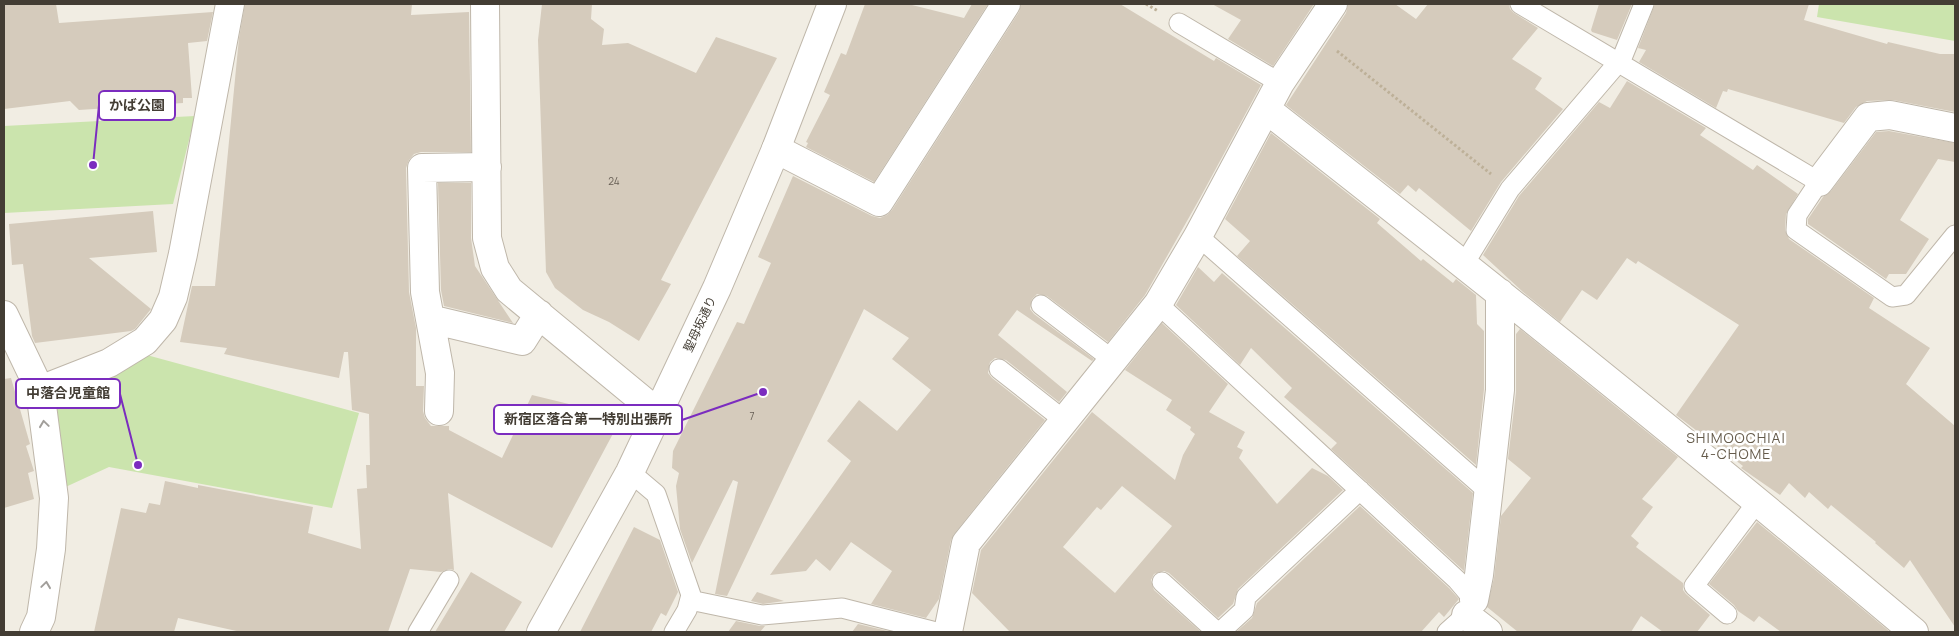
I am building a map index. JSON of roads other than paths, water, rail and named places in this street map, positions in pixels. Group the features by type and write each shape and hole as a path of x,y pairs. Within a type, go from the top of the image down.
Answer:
{"street":[{"path":"40,390 109,362 145,341 164,320 173,297 183,254 230,4"},
{"path":"485,4 488,238 495,268 509,290 658,413"},
{"name":"聖母坂通り","path":"542,632 630,472 717,288 776,149 832,4"},
{"path":"776,149 879,202 1006,4"},
{"path":"948,632 966,544 1158,304 1198,236 1280,83 1333,4"},
{"path":"1266,109 1464,264 1758,501 1914,632"},
{"path":"1819,182 1868,117 1890,115 1955,128"},
{"path":"439,411 440,373 425,292 422,168 487,166"},
{"path":"1488,632 1462,616 1479,575 1500,390 1500,293"},
{"path":"430,319 522,341 539,314"},
{"path":"4,315 40,390 54,498 51,549 41,617 34,632"}],"lane":[{"path":"1520,4 1819,182 1797,215 1796,230 1892,297 1906,295 1955,235"},
{"path":"1464,264 1510,189 1622,58 1644,4"},
{"path":"1179,23 1280,83"},
{"path":"1198,236 1488,492"},
{"path":"1158,304 1457,580 1462,616"},
{"path":"1042,306 1113,360"},
{"path":"998,370 1065,420"},
{"path":"630,472 656,494 692,595 687,610 674,632"},
{"path":"1162,582 1218,632 1244,610 1246,597 1360,490"},
{"path":"1727,614 1694,586 1758,501"},
{"path":"418,632 449,580"},
{"path":"690,600 762,615 842,608 936,632"}],"place":[{"name":"かば公園","path":"93,165"},
{"name":"新宿区落合第一特別出張所","path":"763,392"},
{"name":"中落合児童館","path":"138,465"}],"district":[{"name":"SHIMOOCHIAI 4-CHOME","path":"1736,446"}]}
